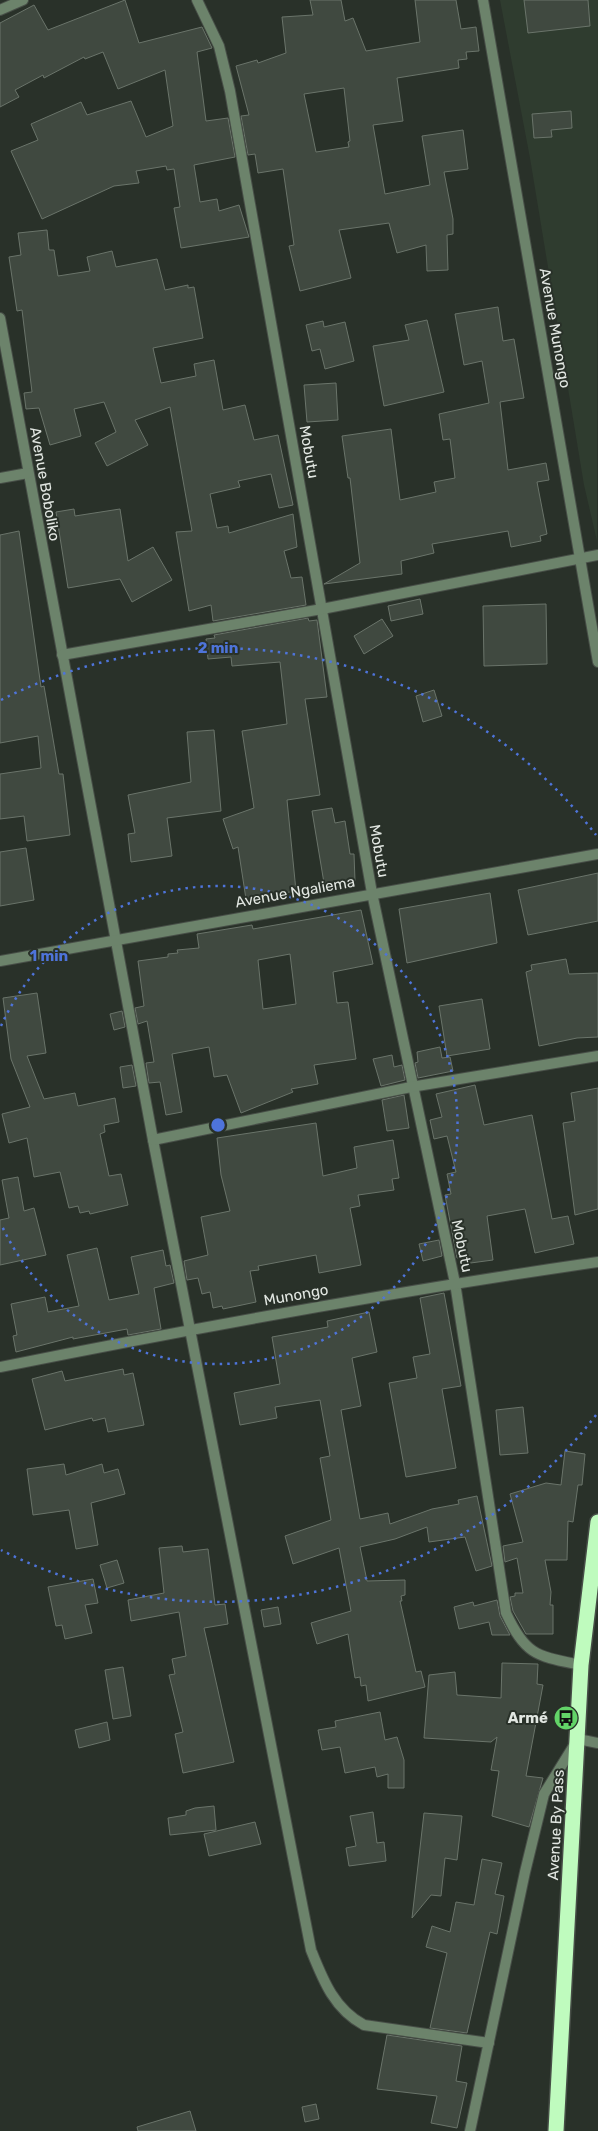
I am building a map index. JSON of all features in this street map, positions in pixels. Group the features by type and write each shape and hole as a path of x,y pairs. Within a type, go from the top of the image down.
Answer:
{"highway":[{"name":"Avenue By Pass","path":"556,2131 581,1665 598,1522"}],"street":[{"path":"0,10 22,0"},
{"name":"Mobutu","path":"196,0 219,46 230,91 372,893 411,1087 454,1283 506,1613 516,1636 539,1656 581,1665"},
{"name":"Avenue Munongo","path":"483,0 598,662"},
{"name":"Avenue Boboliko","path":"0,318 62,655"},
{"path":"0,478 28,473"},
{"path":"489,2043 364,2026 352,2019 340,2008 326,1987 309,1941 189,1328 62,655 322,610 598,555"},
{"name":"Avenue Ngaliema","path":"0,961 598,854"},
{"path":"153,1140 411,1087 598,1056"},
{"name":"Munongo","path":"0,1367 189,1328 454,1283 598,1262"},
{"path":"470,2131 525,1872 544,1794 578,1739 598,1743"}],"shaded area":[{"path":"500,0 598,0 597,541 584,485 530,158"}],"building":[{"path":"125,0 139,43 202,27 212,48 197,52 206,121 228,118 235,157 194,165 200,202 217,199 219,211 239,205 249,237 181,248 174,208 180,207 174,169 167,170 166,166 136,171 139,183 114,186 42,219 11,151 38,140 31,124 81,102 87,115 131,101 146,137 173,126 165,70 118,89 103,52 85,59 84,57 44,78 43,75 15,90 19,97 0,107 0,23 34,5 48,30"},
{"path":"310,0 341,0 345,21 353,18 366,51 420,42 415,0 456,0 461,29 476,27 479,51 466,52 467,59 458,60 459,68 397,78 403,121 373,125 385,194 430,185 422,136 463,130 468,169 444,172 453,219 453,234 447,235 448,270 427,271 426,245 397,253 389,223 339,230 351,278 300,291 289,246 294,245 283,169 258,173 255,154 248,155 241,116 249,115 236,66 257,60 258,63 286,53 282,17 313,15","holes":["344,88 350,141 348,142 349,147 316,152 304,94"]},
{"path":"524,0 588,0 590,26 528,33"},
{"path":"571,111 572,128 551,130 552,137 534,138 532,114"},
{"path":"47,230 49,250 54,250 58,276 90,271 87,257 112,251 116,267 157,259 165,290 188,285 188,288 194,287 203,338 153,348 161,383 196,376 194,364 214,360 223,410 245,405 254,440 278,435 293,505 279,508 271,474 238,481 240,487 210,494 217,528 228,526 229,533 293,514 297,547 284,551 291,578 302,577 306,605 213,621 211,605 189,611 176,532 192,531 170,407 135,420 148,445 107,466 95,443 116,432 104,402 74,409 81,436 50,445 39,408 26,409 24,393 32,392 22,310 17,311 9,257 21,255 18,233"},
{"path":"498,307 503,341 514,339 524,398 500,402 508,470 546,463 549,480 537,482 547,534 540,536 541,541 511,547 508,531 432,544 434,553 401,561 402,574 324,584 360,563 350,478 348,478 342,436 391,429 400,500 436,492 434,482 455,478 450,439 443,440 439,414 489,403 482,361 464,365 455,314"},
{"path":"427,320 444,392 384,406 373,346 409,340 405,325"},
{"path":"323,321 324,327 345,322 354,361 325,369 320,349 312,351 306,325"},
{"path":"336,383 338,420 307,422 304,385"},
{"path":"74,509 75,516 120,509 128,561 153,547 172,580 132,602 120,579 68,588 56,512"},
{"path":"19,531 41,687 44,686 59,774 63,774 70,835 27,841 24,816 0,819 0,774 41,768 38,736 0,743 0,535"},
{"path":"420,599 423,614 391,621 388,606"},
{"path":"546,604 547,664 484,666 483,606"},
{"path":"308,618 309,621 317,620 327,697 305,699 320,795 287,800 296,891 246,899 238,847 233,849 223,819 254,808 242,731 287,724 280,662 232,666 231,657 208,659 206,639 215,638 214,635"},
{"path":"382,619 393,636 364,654 354,636"},
{"path":"434,690 442,716 423,722 416,696"},
{"path":"214,730 221,811 167,818 172,856 131,862 128,834 135,833 128,795 191,782 187,732"},
{"path":"332,808 335,823 345,821 350,854 354,854 355,881 324,883 312,811"},
{"path":"26,848 34,900 0,906 0,852"},
{"path":"598,873 598,921 528,935 518,890"},
{"path":"490,893 497,943 407,963 399,909"},
{"path":"361,910 373,964 333,972 337,1003 348,1002 356,1059 314,1065 318,1084 291,1089 293,1092 241,1113 227,1075 214,1077 209,1047 172,1054 182,1112 166,1115 160,1082 149,1083 146,1063 154,1062 147,1021 138,1024 135,1008 144,1006 138,961 168,957 168,954 178,953 177,950 199,948 197,934 252,925 253,929","holes":["290,954 296,1004 263,1009 258,960"]},
{"path":"566,959 569,974 598,973 598,1037 577,1038 539,1046 526,972 532,970 531,965"},
{"path":"37,993 46,1053 27,1056 44,1099 75,1093 78,1106 115,1098 119,1122 104,1125 105,1132 100,1134 109,1176 121,1174 128,1205 90,1214 89,1211 80,1213 78,1206 69,1208 60,1172 34,1177 27,1138 9,1143 2,1114 30,1107 11,1059 3,998"},
{"path":"482,999 490,1049 447,1056 439,1006"},
{"path":"122,1011 125,1027 114,1030 110,1014"},
{"path":"440,1047 442,1058 450,1057 453,1071 418,1078 415,1063 418,1062 417,1052"},
{"path":"392,1055 394,1067 402,1065 405,1080 381,1086 373,1059"},
{"path":"132,1065 136,1086 123,1088 120,1067"},
{"path":"475,1085 484,1125 532,1115 552,1219 568,1216 574,1244 535,1253 525,1209 487,1216 493,1260 463,1264 462,1257 457,1258 445,1195 451,1194 447,1174 456,1172 447,1136 434,1139 430,1120 442,1117 436,1094"},
{"path":"598,1088 598,1209 575,1215 563,1123 575,1121 571,1093"},
{"path":"404,1095 409,1128 387,1131 382,1100"},
{"path":"316,1123 323,1176 357,1168 354,1147 393,1140 399,1178 392,1179 394,1190 358,1195 360,1206 350,1208 361,1265 319,1273 316,1255 258,1266 259,1270 250,1271 256,1302 223,1309 222,1306 213,1308 210,1292 202,1294 198,1278 187,1280 184,1261 208,1255 201,1217 230,1211 221,1175 217,1138"},
{"path":"18,1177 24,1211 34,1208 46,1255 0,1265 0,1220 9,1218 2,1180"},
{"path":"439,1240 442,1256 423,1261 419,1244"},
{"path":"97,1248 109,1300 139,1294 131,1257 163,1250 166,1266 170,1265 174,1283 154,1288 161,1329 128,1335 127,1329 73,1339 73,1337 16,1352 13,1336 17,1335 11,1304 45,1297 48,1312 79,1306 67,1255"},
{"path":"444,1293 461,1386 442,1389 456,1468 406,1477 389,1383 417,1378 413,1357 430,1354 420,1298"},
{"path":"369,1312 377,1352 352,1358 361,1406 341,1410 360,1519 388,1513 390,1524 432,1509 459,1504 458,1500 477,1496 492,1566 476,1571 465,1537 429,1542 427,1527 395,1539 360,1547 367,1581 405,1580 405,1595 401,1596 402,1601 400,1601 416,1672 421,1671 425,1687 368,1701 366,1685 361,1686 360,1677 355,1678 348,1634 317,1644 311,1623 351,1611 339,1548 293,1564 285,1536 331,1520 320,1458 330,1456 320,1400 275,1407 277,1418 240,1425 234,1393 280,1384 272,1337 328,1327 327,1321"},
{"path":"123,1369 124,1375 133,1373 144,1425 108,1432 105,1418 93,1421 92,1418 45,1430 32,1379 62,1371 65,1381"},
{"path":"523,1407 528,1453 500,1455 496,1410"},
{"path":"565,1451 585,1454 582,1485 578,1485 573,1522 568,1521 567,1560 545,1560 551,1592 550,1605 553,1605 553,1634 526,1634 513,1611 510,1597 515,1596 515,1593 523,1593 517,1558 505,1562 503,1546 523,1542 510,1494 546,1483 561,1485"},
{"path":"64,1464 66,1475 102,1464 104,1473 118,1469 125,1494 91,1503 98,1545 76,1549 69,1510 33,1515 27,1469"},
{"path":"182,1546 183,1552 208,1549 215,1605 225,1604 228,1624 204,1628 234,1762 183,1773 175,1734 183,1732 169,1675 175,1674 172,1659 186,1656 179,1612 131,1621 128,1600 164,1593 159,1548"},
{"path":"117,1560 124,1583 107,1588 100,1565"},
{"path":"93,1579 98,1603 85,1605 92,1633 65,1639 62,1625 56,1626 48,1587"},
{"path":"497,1600 500,1616 510,1635 492,1635 489,1622 459,1629 454,1607 473,1602 474,1606"},
{"path":"278,1607 281,1624 264,1627 261,1610"},
{"path":"502,1663 538,1664 537,1684 543,1685 526,1776 543,1778 529,1827 492,1816 499,1771 491,1770 497,1737 491,1742 424,1738 429,1675 455,1672 457,1695 501,1698"},
{"path":"123,1667 131,1716 113,1719 105,1670"},
{"path":"380,1712 385,1740 397,1737 404,1760 404,1788 388,1788 388,1774 377,1777 375,1767 345,1773 340,1747 322,1750 318,1730 336,1727 335,1721"},
{"path":"107,1722 110,1740 79,1748 75,1730"},
{"path":"214,1806 216,1830 170,1835 168,1818 186,1815 186,1811 195,1808"},
{"path":"373,1812 377,1843 384,1842 386,1861 349,1866 346,1848 356,1846 350,1816"},
{"path":"424,1813 462,1816 457,1860 445,1858 441,1896 431,1895 412,1918"},
{"path":"255,1822 261,1844 209,1856 204,1834"},
{"path":"482,1859 502,1863 495,1894 504,1896 497,1934 490,1932 467,2033 430,2028 447,1953 426,1947 432,1926 450,1932 456,1902 474,1905"},
{"path":"387,2035 462,2046 456,2081 467,2083 457,2128 431,2123 437,2096 377,2089"},
{"path":"316,2104 319,2119 305,2122 302,2107"},
{"path":"190,2111 196,2131 138,2131 137,2127"}],"place":[{"name":"Armé","path":"566,1718"}]}
